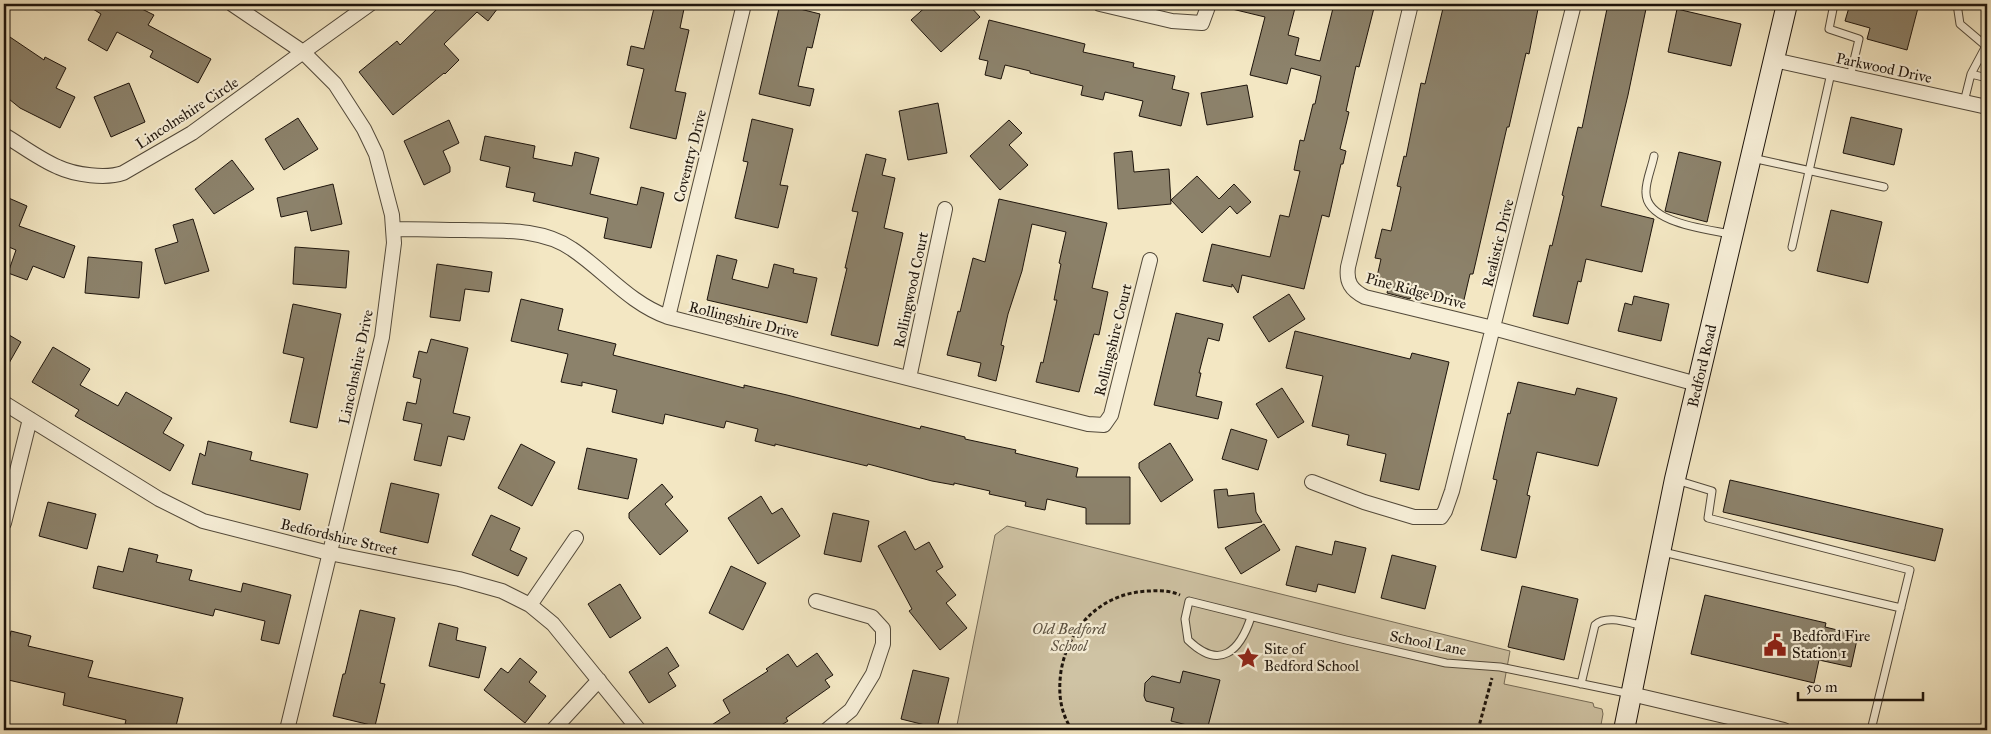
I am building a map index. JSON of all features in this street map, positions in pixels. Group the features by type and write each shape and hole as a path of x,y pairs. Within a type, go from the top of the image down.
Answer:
{"main road":[{"name":"Bedford Road","path":"1624,730 1675,480 1787,4"}],"street":[{"path":"232,4 303,52 370,4"},
{"name":"Coventry Drive","path":"668,317 744,4"},
{"path":"1100,4 1172,21 1202,23 1209,4"},
{"name":"Pine Ridge Drive","path":"1411,4 1347,276 1351,287 1356,292 1365,296 1493,328 1697,384"},
{"name":"Realistic Drive","path":"1312,482 1364,502 1414,517 1441,517 1445,511 1452,491 1574,4"},
{"name":"Lincolnshire Circle","path":"4,135 59,168 102,177 113,176 123,173 192,132 303,52"},
{"name":"Lincolnshire Drive","path":"287,730 382,337 394,244 392,216 376,154 364,129 335,84 303,52"},
{"name":"Parkwood Drive","path":"1774,60 1987,107"},
{"name":"Rollingwood Court","path":"909,378 945,209"},
{"name":"Rollingshire Drive","path":"393,229 511,231 559,241 573,249 623,291 652,311 668,317 1088,424 1104,424"},
{"name":"Rollingshire Court","path":"1104,424 1111,415 1150,260"},
{"name":"Bedfordshire Street","path":"4,403 159,499 203,521 329,553 459,579 502,591 530,606 553,624 639,730"},
{"path":"4,523 30,419"},
{"path":"530,606 576,538"},
{"path":"816,601 872,617 883,629 883,644 873,674 851,710 827,730"},
{"path":"553,730 599,680"},
{"path":"1631,694 1784,730"}],"lane":[{"path":"1834,4 1828,29 1859,39 1850,77"},
{"path":"1957,4 1960,24 1986,45 1972,74 1964,102"},
{"path":"1792,247 1831,73"},
{"path":"1972,74 1987,78"},
{"path":"1654,156 1645,191 1648,204 1670,221 1733,235"},
{"path":"1752,158 1884,188"},
{"path":"1675,480 1712,491 1708,518 1910,570 1871,730"},
{"path":"1660,551 1901,608"},
{"name":"School Lane","path":"1251,617 1246,633 1239,645 1231,652 1223,655 1211,654 1201,650 1188,640 1185,620 1189,600 1251,617 1446,663 1500,667 1631,694"},
{"path":"1581,684 1595,625 1606,619 1645,626"}],"path":[{"path":"1072,730 1061,708 1060,680 1068,647 1079,626 1100,606 1126,594 1154,590 1174,593"},
{"path":"1478,730 1490,685"}],"green space":[{"name":"Old Bedford School","path":"1007,526 1510,651 1504,684 1593,703 1594,707 1602,709 1600,730 956,730 995,535"}],"building":[{"path":"85,4 132,4 154,15 148,25 211,59 198,83 150,57 153,51 117,32 107,51 88,40 101,14"},
{"path":"442,4 501,4 488,21 477,12 444,44 459,60 445,74 393,115 359,72 397,41 400,45"},
{"path":"655,4 685,4 680,28 689,30 675,91 686,93 676,139 630,128 644,69 627,65 631,46 644,49"},
{"path":"780,4 820,14 812,48 807,47 798,86 814,89 810,106 759,94"},
{"path":"929,4 953,4 959,10 968,4 980,17 941,52 911,20"},
{"path":"1233,4 1296,4 1288,35 1299,38 1295,55 1320,61 1334,4 1375,4 1359,67 1356,66 1346,111 1349,112 1340,149 1346,151 1343,164 1341,164 1329,217 1322,215 1304,289 1242,275 1238,293 1232,284 1232,287 1203,281 1212,244 1270,257 1280,215 1289,217 1300,171 1294,170 1300,140 1304,141 1321,76 1291,68 1287,84 1250,75 1265,17 1232,9"},
{"path":"1444,4 1539,4 1529,54 1526,53 1473,274 1470,274 1463,304 1412,292 1410,299 1387,293 1389,284 1376,281 1381,259 1375,258 1382,229 1391,231 1401,187 1397,186 1404,156 1406,157 1421,83 1425,84"},
{"path":"1608,4 1647,4 1628,95 1601,206 1654,219 1642,272 1586,259 1581,282 1578,281 1568,324 1533,316 1564,196 1562,195 1578,127 1582,128"},
{"path":"1850,4 1919,4 1907,50 1867,39 1870,28 1845,21"},
{"path":"1677,9 1741,24 1731,66 1668,52"},
{"path":"989,20 1085,44 1083,52 1134,63 1133,67 1175,76 1172,89 1189,93 1181,126 1139,116 1143,101 1105,92 1103,100 1081,95 1083,86 1030,73 1030,71 1005,65 1001,79 985,75 988,61 979,59"},
{"path":"4,33 44,60 45,57 66,68 56,88 75,97 60,128 20,108 4,95"},
{"path":"129,83 145,122 111,137 94,97"},
{"path":"1247,85 1253,117 1207,125 1201,93"},
{"path":"938,103 947,153 908,160 899,111"},
{"path":"1851,117 1902,129 1894,165 1843,153"},
{"path":"298,118 318,149 284,170 265,139"},
{"path":"752,119 793,129 780,185 788,186 778,228 735,218 748,162 743,161"},
{"path":"449,120 459,143 443,151 450,167 450,172 424,185 404,141"},
{"path":"1009,120 1022,133 1009,145 1028,165 1000,190 970,156"},
{"path":"485,136 535,146 533,158 572,166 575,152 599,158 590,194 637,205 641,187 664,193 651,248 604,238 608,218 533,201 535,193 506,187 510,167 480,160"},
{"path":"1132,151 1134,172 1169,169 1171,204 1118,209 1114,153"},
{"path":"1679,152 1721,162 1707,222 1665,211"},
{"path":"866,154 886,159 882,175 895,178 884,228 903,233 878,346 831,335 858,212 852,211"},
{"path":"232,160 254,189 214,214 195,189"},
{"path":"1197,176 1219,199 1234,184 1251,202 1237,214 1230,206 1202,233 1171,200"},
{"path":"333,184 342,224 311,231 307,211 281,217 277,198"},
{"path":"4,196 27,206 19,226 75,246 64,278 33,266 27,280 8,273 16,250 4,245"},
{"path":"999,199 1107,223 1092,288 1108,292 1099,335 1094,334 1079,392 1036,382 1041,362 1043,363 1057,300 1054,300 1061,264 1059,263 1066,232 1032,224 1022,271 1008,314 1001,345 1004,346 996,381 978,376 981,363 947,355 973,258 985,262"},
{"path":"1831,210 1882,222 1868,283 1817,271"},
{"path":"193,219 209,271 165,284 155,249 178,242 173,225"},
{"path":"295,247 349,251 346,288 293,284"},
{"path":"717,255 737,260 732,279 768,288 774,264 794,269 793,273 817,278 807,323 707,300"},
{"path":"88,257 142,262 139,298 85,293"},
{"path":"437,264 492,272 489,292 465,289 460,321 430,317"},
{"path":"1289,294 1305,319 1269,342 1253,317"},
{"path":"1634,296 1669,304 1661,341 1618,331 1625,303 1632,305"},
{"path":"521,299 563,309 558,330 616,344 613,355 744,388 744,385 920,429 921,426 965,437 965,439 1016,450 1015,453 1078,468 1076,477 1130,477 1130,524 1086,524 1086,508 1047,499 1045,510 1025,506 1026,502 989,494 990,491 954,483 954,485 932,481 868,464 867,466 755,441 758,429 726,421 724,428 665,414 663,424 612,412 617,390 582,382 582,386 561,382 568,354 511,341"},
{"path":"293,304 341,314 317,428 290,422 304,358 283,353"},
{"path":"1176,313 1223,324 1219,341 1208,338 1199,373 1201,373 1196,396 1222,402 1218,419 1154,405"},
{"path":"1295,331 1410,359 1412,353 1449,362 1419,490 1380,481 1386,454 1347,445 1349,435 1312,426 1323,376 1286,368"},
{"path":"4,332 21,342 4,372"},
{"path":"431,339 468,348 453,413 470,417 464,440 448,436 441,466 414,460 422,424 403,420 407,402 416,404 421,379 413,377 419,351 427,353"},
{"path":"53,347 90,369 80,385 118,406 126,392 172,418 163,433 184,445 170,471 75,416 79,410 32,382"},
{"path":"1518,382 1575,395 1577,388 1617,398 1598,466 1537,452 1527,495 1530,496 1516,558 1481,550 1497,480 1493,479 1508,413 1510,414"},
{"path":"1282,388 1304,422 1278,438 1256,404"},
{"path":"1231,429 1267,440 1258,470 1222,459"},
{"path":"208,441 252,452 250,460 308,474 300,510 192,484 200,453 205,456"},
{"path":"1170,443 1193,480 1161,502 1139,468 1139,463"},
{"path":"521,444 555,462 532,506 498,488"},
{"path":"587,448 637,459 628,499 578,489"},
{"path":"1730,480 1943,529 1935,561 1723,512"},
{"path":"391,483 439,494 428,543 380,532"},
{"path":"662,484 673,497 665,504 688,531 660,555 629,518 629,513"},
{"path":"1227,489 1228,496 1254,493 1256,512 1262,522 1218,528 1214,490"},
{"path":"761,496 772,514 782,508 800,536 758,564 728,518"},
{"path":"48,502 96,514 87,549 39,536"},
{"path":"833,513 869,521 861,562 824,554"},
{"path":"491,515 520,528 510,550 527,558 518,576 472,555"},
{"path":"1264,524 1280,550 1241,574 1225,548"},
{"path":"905,531 915,550 929,542 943,567 936,571 956,595 946,603 967,628 940,650 909,611 912,609 878,546"},
{"path":"1335,541 1366,548 1355,593 1318,584 1316,592 1286,585 1296,546 1332,555"},
{"path":"129,548 158,555 156,562 192,570 189,580 241,592 243,583 291,595 279,644 261,640 265,621 215,609 213,616 93,588 98,566 123,572"},
{"path":"1392,555 1436,566 1425,609 1381,598"},
{"path":"731,566 766,583 743,630 709,613"},
{"path":"620,584 641,618 610,638 588,604"},
{"path":"1522,586 1578,599 1564,660 1508,647"},
{"name":"Bedford Fire Station 1","path":"1705,595 1826,623 1825,627 1858,635 1851,667 1819,660 1814,683 1691,654"},
{"path":"360,610 395,618 380,683 385,684 375,726 333,716"},
{"path":"439,623 458,628 456,640 486,647 479,678 429,666"},
{"path":"11,631 31,636 28,646 93,661 88,677 183,698 175,730 152,730 125,724 126,720 63,705 65,693 4,679 4,664"},
{"path":"667,647 679,666 668,673 676,686 649,703 629,672"},
{"path":"817,653 833,675 825,680 830,687 786,718 788,721 773,730 704,730 730,713 723,700 768,671 766,669 788,654 797,667"},
{"path":"520,658 537,672 529,682 546,696 525,723 484,690 501,668 508,673"},
{"path":"913,670 949,678 937,728 901,719"},
{"path":"1183,671 1220,680 1207,730 1171,721 1174,708 1146,701 1144,696 1145,683 1152,676 1180,683"}],"place":[{"name":"Bedford Fire Station 1","path":"1775,645"},
{"name":"Site of Bedford School","path":"1248,658"}]}
